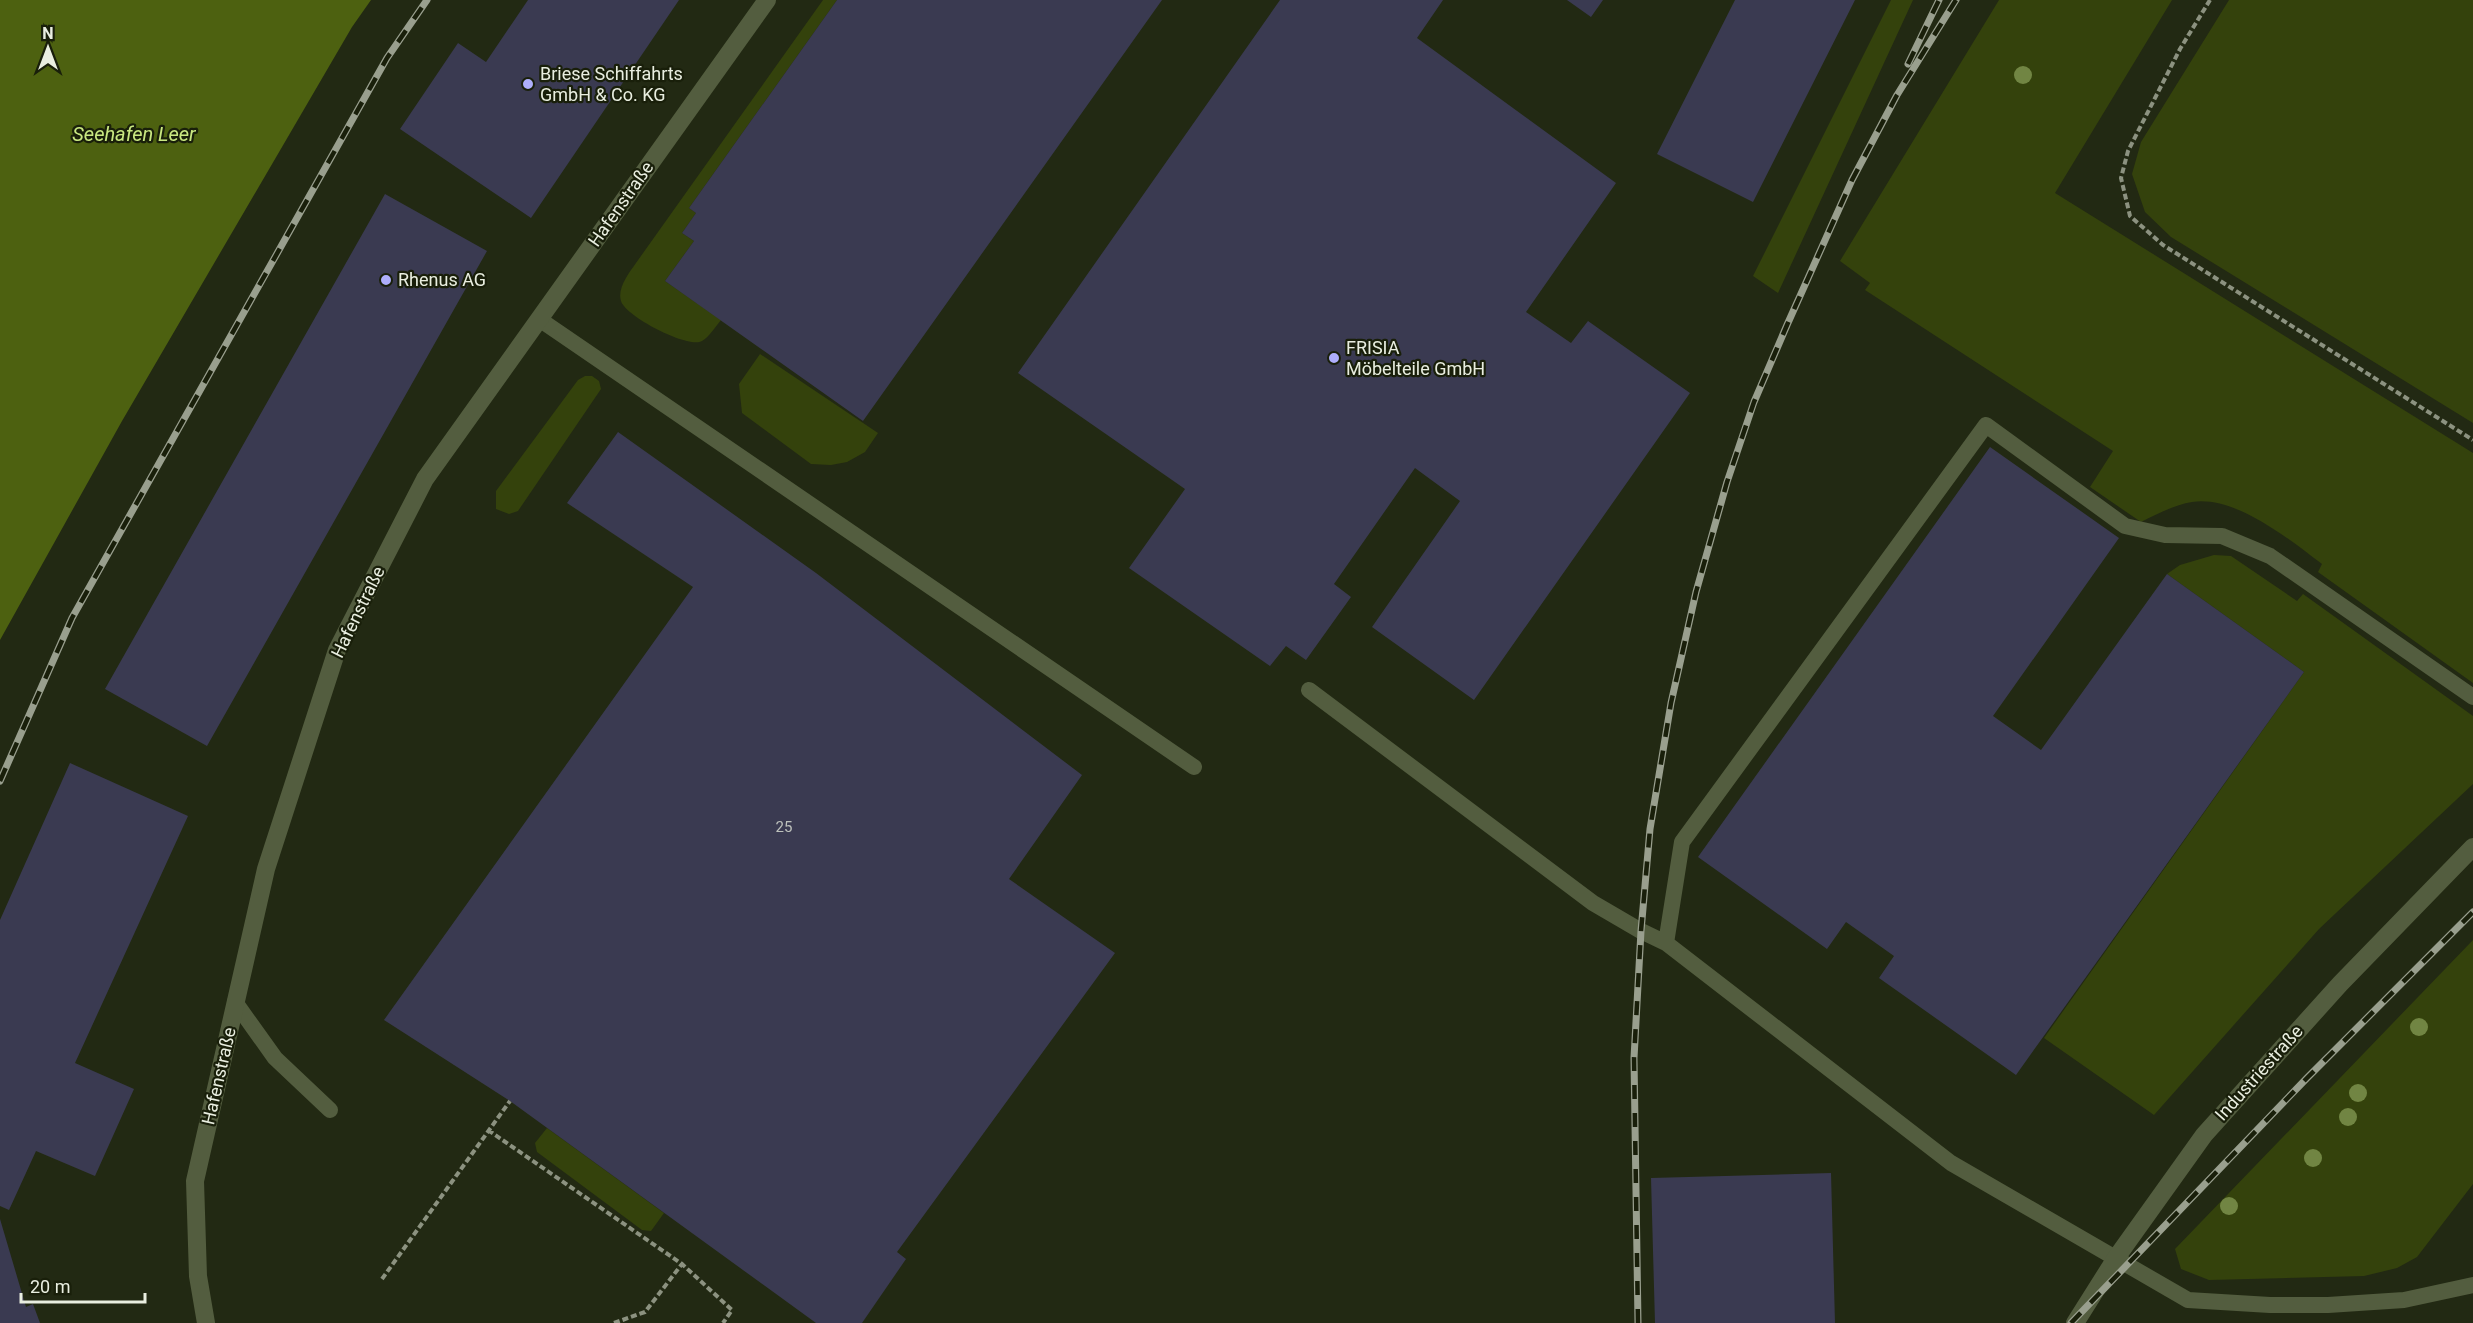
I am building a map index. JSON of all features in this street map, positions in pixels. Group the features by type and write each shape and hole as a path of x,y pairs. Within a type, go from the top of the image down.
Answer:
{"street":[{"name":"Hafenstraße","path":"206,1323 198,1276 195,1180 266,869 337,650 425,479 767,0"},
{"name":"Industriestraße","path":"2075,1323 2116,1258 2204,1135 2340,984 2473,847"}],"lane":[{"path":"540,319 1194,767"},
{"path":"1666,943 1682,842 1986,425 2125,526 2165,535 2222,536 2270,556 2473,697"},
{"path":"1309,690 1593,903 1666,943 1951,1163 2188,1300 2270,1305 2328,1305 2404,1300 2473,1285"},
{"path":"235,1002 275,1058 330,1110"}],"path":[{"path":"2210,0 2180,49 2128,151 2121,178 2130,216 2163,245 2473,440"},
{"path":"382,1279 510,1101"},
{"path":"488,1130 681,1264 732,1310 723,1323"},
{"path":"614,1323 645,1312 681,1264"}],"shaded area":[{"path":"823,0 837,0 689,208 696,213 682,233 694,241 665,281 721,320 702,341 684,340 658,330 633,315 625,307 620,296 624,281"},
{"path":"1891,0 1913,0 1778,293 1753,276"},
{"path":"1999,0 2172,0 2055,193 2473,453 2473,683 2318,572 2322,564 2309,554 2244,512 2226,505 2192,502 2159,513 2141,522 2090,487 2113,451 1865,290 1870,283 1840,261"},
{"path":"2229,0 2473,0 2473,423 2171,237 2145,212 2132,174 2141,142"},
{"path":"760,354 878,433 865,452 847,462 831,465 811,464 742,413 739,384"},
{"path":"585,376 592,376 599,381 601,389 518,511 509,514 496,509 496,491 578,380"},
{"path":"2214,555 2231,556 2297,601 2303,594 2473,716 2473,784 2319,929 2154,1115 2044,1038 2304,672 2167,574 2180,565"},
{"path":"2473,940 2473,1184 2417,1257 2397,1268 2364,1276 2209,1280 2181,1269 2175,1249"},
{"path":"547,1128 664,1213 651,1231 642,1230 537,1152 535,1143"}],"water":[{"name":"Seehafen Leer","path":"0,0 371,0 352,27 122,421 0,640"}],"building":[{"path":"528,0 679,0 531,218 400,129 458,43 486,62"},
{"path":"837,0 1162,0 863,421 665,281 694,241 682,233 696,213 689,208"},
{"name":"FRISIA Möbelteile GmbH","path":"1280,0 1443,0 1417,38 1616,183 1526,312 1571,343 1588,321 1690,393 1474,700 1372,627 1460,501 1415,468 1334,584 1351,597 1306,660 1286,646 1270,666 1129,568 1185,489 1018,373"},
{"path":"1567,0 1603,0 1591,17"},
{"path":"1735,0 1855,0 1753,202 1657,154"},
{"path":"385,194 487,251 207,746 105,689"},
{"path":"618,432 816,573 1082,775 1009,879 1115,953 897,1252 906,1259 862,1323 816,1323 510,1101 384,1020 693,587 567,503"},
{"path":"1990,447 2119,538 1993,716 2041,750 2167,574 2304,672 2016,1075 1879,978 1894,956 1846,922 1827,949 1698,857"},
{"path":"70,763 188,816 75,1063 134,1089 95,1176 36,1151 9,1210 0,1206 0,920"},
{"path":"1831,1173 1835,1323 1655,1323 1651,1178"},
{"path":"0,1219 26,1307 33,1304 40,1323 0,1323"}],"railway":[{"path":"0,781 72,618 387,58 427,0"},
{"path":"1908,64 1939,0"},
{"path":"1638,1323 1634,1058 1641,931 1650,829 1671,703 1696,592 1727,482 1754,402 1787,325 1852,180 1897,95 1956,0"},
{"path":"2071,1323 2307,1078 2473,912"}],"place":[{"name":"Briese Schiffahrts GmbH & Co. KG","path":"528,84"},
{"name":"Rhenus AG","path":"386,280"},
{"name":"FRISIA Möbelteile GmbH","path":"1334,358"}]}
